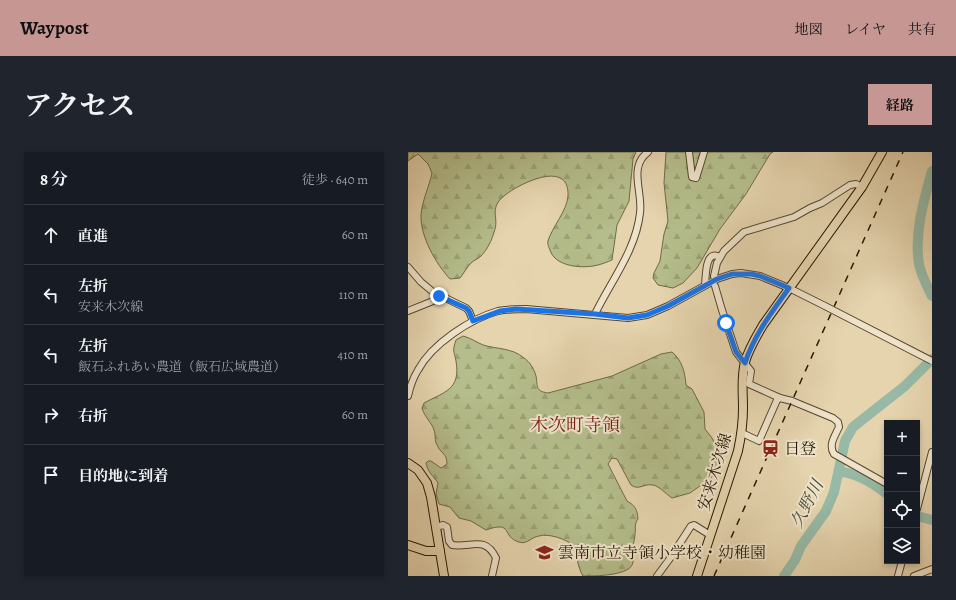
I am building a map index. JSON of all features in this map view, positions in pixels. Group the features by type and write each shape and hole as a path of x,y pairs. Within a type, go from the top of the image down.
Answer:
{"main road":[{"name":"安来木次線","path":"697,576 736,458 742,433 742,384 749,349 763,325 862,187 882,152"},
{"path":"408,464 422,474 427,483 444,576"},
{"path":"408,546 426,551 440,551"}],"street":[{"path":"595,314 628,254 634,237 640,214 638,168 639,162 648,152"},
{"path":"689,152 692,177 696,178 704,152"},
{"path":"714,276 720,257 724,251 744,232 794,217 822,203 850,185 856,184 862,187"},
{"path":"705,285 707,266 710,258 715,254 720,257"},
{"path":"408,267 421,282 439,296 466,308 469,311 473,321"},
{"path":"408,396 417,370 428,355 445,340 473,321 500,311 516,309 595,314 628,318 647,315 668,306 723,276 741,273 760,276 789,288 932,361"},
{"path":"715,286 736,352 751,371 749,384 780,398 792,401 833,418 838,422 839,427 832,445 832,451 834,454 884,482"},
{"path":"408,311 433,301 439,296"},
{"path":"742,433 759,441 777,400 780,398"},
{"path":"920,497 932,452"},
{"path":"436,527 443,525 447,527 449,543 452,546 481,544 487,546 496,558 492,576"},
{"path":"657,576 691,526 694,525 710,535"},
{"path":"898,576 901,564"},
{"path":"914,576 932,569"}],"green space":[{"path":"408,152 636,152 633,159 629,201 617,225 612,260 600,265 585,267 563,263 553,256 548,246 548,241 565,207 568,196 566,185 561,178 552,176 542,177 511,191 499,201 495,209 495,227 487,248 481,256 472,262 460,278 450,279 434,258 426,241 421,223 423,204 432,173 428,164 418,154 408,161"},
{"path":"666,152 773,152 770,154 746,194 720,229 697,268 683,283 673,288 658,285 653,278 660,261 664,234 668,221 664,183"},
{"path":"463,336 483,345 515,352 520,355 533,368 539,390 548,393 612,376 661,354 672,352 682,367 686,385 692,389 704,412 705,429 712,438 720,454 719,467 711,478 690,493 672,498 660,488 655,486 647,485 634,487 631,485 617,459 612,458 608,464 627,501 636,508 638,519 632,551 633,561 631,567 620,573 583,576 579,568 573,546 567,541 552,536 543,535 522,543 510,537 504,528 495,527 486,530 471,521 459,518 450,507 439,504 436,494 438,483 429,472 426,463 431,461 441,468 447,464 447,460 436,443 433,427 422,408 424,403 444,393 453,384 457,371 454,347 456,340"}],"waterway":[{"name":"久野川","path":"932,171 921,217 918,240 919,264 924,280 932,296"},
{"name":"久野川","path":"784,576 795,560 801,546 826,511 834,492 845,441 853,427 905,386 932,359"},
{"path":"839,472 858,476 884,492"},
{"path":"920,517 932,520"}],"railway":[{"path":"714,576 903,152"}],"place":[{"name":"日登","path":"771,449"},
{"name":"雲南市立寺領小学校・幼稚園","path":"545,553"}],"district":[{"name":"木次町寺領","path":"575,425"}],"route":[{"path":"439,296 462,305 469,311 473,321 491,313 509,309 543,310 628,318 647,315 668,306 723,276 732,274 741,273 760,276 789,288 763,325 749,349 745,363 736,352 726,323"}]}
